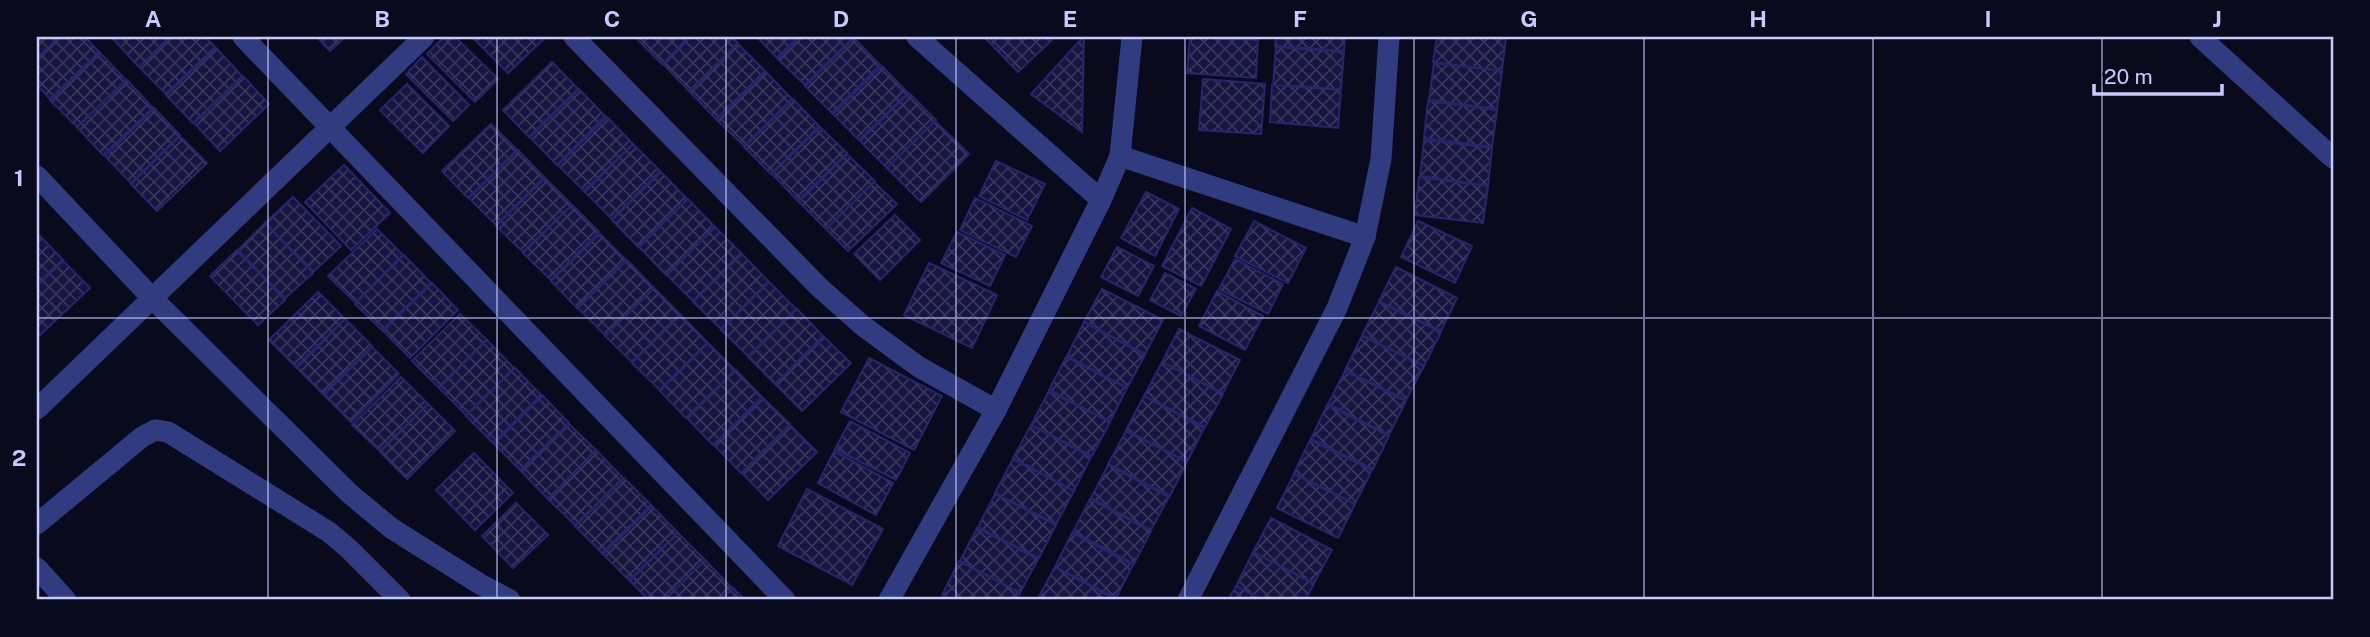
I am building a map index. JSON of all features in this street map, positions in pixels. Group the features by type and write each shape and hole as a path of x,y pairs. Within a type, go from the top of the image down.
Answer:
{"street":[{"path":"243,37 785,600"},
{"path":"37,409 424,37"},
{"path":"574,37 819,287 863,326 919,367 996,410"},
{"path":"917,37 1101,200"},
{"path":"890,600 996,410 1101,200 1120,156 1132,37"},
{"path":"1188,600 1337,308 1365,237 1381,159 1389,37"},
{"path":"2200,37 2333,158"},
{"path":"1120,156 1365,237"},
{"path":"37,176 152,298 349,493 391,528 510,600"},
{"path":"37,524 142,437 155,430 168,432 330,533 400,600"},
{"path":"37,568 66,600"}],"building":[{"path":"37,37 59,37 37,58"},
{"path":"60,37 85,37 99,52 50,99 37,85 37,59"},
{"path":"170,37 139,67 113,39"},
{"path":"171,37 205,37 215,47 166,94 139,67"},
{"path":"317,37 345,37 330,51"},
{"path":"444,37 455,37 498,79 475,102 427,54"},
{"path":"472,37 546,37 508,73"},
{"path":"635,37 689,37 662,64"},
{"path":"691,37 731,37 738,43 689,91 663,64"},
{"path":"757,37 798,37 777,58"},
{"path":"801,37 853,38 805,85 778,59"},
{"path":"984,37 1055,37 1018,72"},
{"path":"1084,37 1082,132 1031,94"},
{"path":"1190,37 1258,40 1256,78 1187,73"},
{"path":"1276,37 1345,37 1344,51 1275,46"},
{"path":"1437,37 1506,37 1502,71 1433,62"},
{"path":"854,38 880,65 832,113 805,86"},
{"path":"738,44 765,71 716,119 690,92"},
{"path":"1276,47 1344,52 1341,89 1273,85"},
{"path":"216,48 242,76 193,123 166,95"},
{"path":"100,53 126,80 77,127 50,100"},
{"path":"422,57 469,105 453,121 406,74"},
{"path":"552,62 578,89 529,137 503,110"},
{"path":"1434,63 1502,71 1497,109 1429,100"},
{"path":"882,66 908,93 859,140 833,114"},
{"path":"766,72 792,99 744,146 717,120"},
{"path":"243,76 269,104 220,151 194,123"},
{"path":"1203,79 1265,84 1261,134 1199,130"},
{"path":"127,80 153,108 103,155 77,127"},
{"path":"407,84 449,126 423,153 380,110"},
{"path":"1272,85 1341,90 1338,128 1270,122"},
{"path":"579,89 605,116 557,165 530,137"},
{"path":"909,93 936,120 887,168 860,141"},
{"path":"793,99 819,126 771,174 744,147"},
{"path":"1428,101 1497,110 1492,147 1424,138"},
{"path":"154,108 180,135 131,183 105,156"},
{"path":"607,117 633,144 584,191 558,165"},
{"path":"935,121 969,154 921,202 887,168"},
{"path":"491,124 517,150 468,198 442,171"},
{"path":"820,127 847,153 798,201 772,174"},
{"path":"180,136 207,163 157,211 131,184"},
{"path":"1424,140 1492,148 1488,186 1420,176"},
{"path":"633,144 660,171 612,219 585,192"},
{"path":"518,150 544,177 496,225 469,198"},
{"path":"847,154 875,181 826,229 799,202"},
{"path":"996,161 1045,184 1027,220 979,196"},
{"path":"344,165 390,213 351,250 305,202"},
{"path":"661,172 687,199 638,247 612,220"},
{"path":"1419,177 1488,186 1483,223 1415,215"},
{"path":"545,178 572,205 523,252 496,226"},
{"path":"874,182 897,204 848,251 826,229"},
{"path":"1146,192 1179,209 1155,256 1121,238"},
{"path":"293,197 341,246 313,272 265,223"},
{"path":"975,198 1032,226 1016,257 960,230"},
{"path":"688,199 715,227 666,275 639,247"},
{"path":"572,205 599,232 551,280 523,253"},
{"path":"1192,208 1231,229 1201,286 1162,266"},
{"path":"895,215 920,240 880,280 854,254"},
{"path":"1254,221 1306,248 1288,283 1235,256"},
{"path":"1418,221 1472,246 1455,283 1401,257"},
{"path":"265,223 313,273 285,298 238,250"},
{"path":"715,227 742,254 694,302 667,275"},
{"path":"377,229 403,255 356,303 328,276"},
{"path":"957,232 1005,255 990,286 941,263"},
{"path":"37,233 63,260 37,285"},
{"path":"600,234 626,260 577,308 551,281"},
{"path":"1117,247 1154,266 1138,296 1101,277"},
{"path":"237,250 285,300 258,325 210,276"},
{"path":"742,254 769,282 721,329 693,302"},
{"path":"404,255 431,283 382,330 355,304"},
{"path":"1235,259 1283,284 1268,314 1219,289"},
{"path":"627,260 654,288 605,335 578,308"},
{"path":"63,261 90,288 40,335 37,332 37,286"},
{"path":"929,263 997,295 972,348 904,315"},
{"path":"1396,267 1457,298 1441,331 1379,301"},
{"path":"1165,273 1196,289 1181,316 1150,300"},
{"path":"769,282 796,309 748,356 721,330"},
{"path":"432,283 458,310 410,358 383,331"},
{"path":"654,288 681,315 633,363 605,336"},
{"path":"1102,289 1163,320 1145,354 1084,322"},
{"path":"1217,291 1263,316 1245,350 1199,326"},
{"path":"318,292 345,319 296,367 269,340"},
{"path":"1379,302 1441,332 1424,366 1362,335"},
{"path":"797,309 823,336 775,384 748,357"},
{"path":"460,314 487,340 439,388 412,361"},
{"path":"681,315 708,343 660,390 632,363"},
{"path":"345,319 372,346 323,394 297,368"},
{"path":"1084,322 1145,355 1127,388 1067,356"},
{"path":"1179,329 1240,360 1223,393 1162,362"},
{"path":"1362,336 1424,366 1406,400 1345,370"},
{"path":"824,337 851,363 802,411 775,384"},
{"path":"487,340 514,368 466,415 439,388"},
{"path":"708,343 735,370 686,418 660,391"},
{"path":"372,347 399,374 351,422 324,395"},
{"path":"1066,357 1127,388 1110,422 1049,390"},
{"path":"869,358 942,396 914,450 841,412"},
{"path":"1162,362 1223,394 1205,427 1144,396"},
{"path":"515,368 541,395 493,443 466,416"},
{"path":"736,370 762,397 713,445 687,418"},
{"path":"1345,371 1406,401 1389,435 1328,404"},
{"path":"401,377 428,404 380,451 352,425"},
{"path":"1049,391 1110,422 1092,456 1031,425"},
{"path":"542,395 569,423 520,470 494,444"},
{"path":"1144,396 1204,428 1187,462 1126,430"},
{"path":"763,398 790,424 741,473 714,445"},
{"path":"428,404 455,431 407,479 380,452"},
{"path":"1327,405 1389,436 1373,469 1311,439"},
{"path":"850,421 910,453 896,480 835,449"},
{"path":"569,424 596,450 548,499 521,471"},
{"path":"790,425 817,452 768,500 742,473"},
{"path":"1031,425 1091,457 1074,491 1013,458"},
{"path":"1126,431 1187,462 1170,496 1108,464"},
{"path":"1310,440 1372,470 1355,504 1294,473"},
{"path":"596,450 623,478 575,525 548,499"},
{"path":"834,451 893,483 876,515 818,483"},
{"path":"474,453 513,493 475,530 436,490"},
{"path":"1013,459 1074,491 1056,524 995,493"},
{"path":"1108,465 1169,497 1151,530 1091,498"},
{"path":"1294,474 1355,504 1338,538 1277,508"},
{"path":"624,478 651,505 602,553 575,526"},
{"path":"807,489 883,529 852,585 778,546"},
{"path":"995,494 1056,525 1039,558 978,527"},
{"path":"1090,499 1151,531 1134,564 1073,532"},
{"path":"516,503 548,535 513,568 482,536"},
{"path":"652,506 678,533 629,580 603,554"},
{"path":"1271,518 1332,550 1314,583 1253,552"},
{"path":"977,528 1038,559 1020,593 960,561"},
{"path":"678,533 705,560 664,600 649,600 630,581"},
{"path":"1072,533 1133,565 1116,598 1055,567"},
{"path":"1253,552 1314,584 1305,600 1263,600 1236,586"},
{"path":"705,560 732,588 719,600 665,600"},
{"path":"959,561 1020,593 1016,600 953,600 942,595"},
{"path":"1055,567 1115,599 1115,600 1037,600"},
{"path":"1236,586 1262,600 1228,600"},
{"path":"733,588 745,600 721,600"}]}
